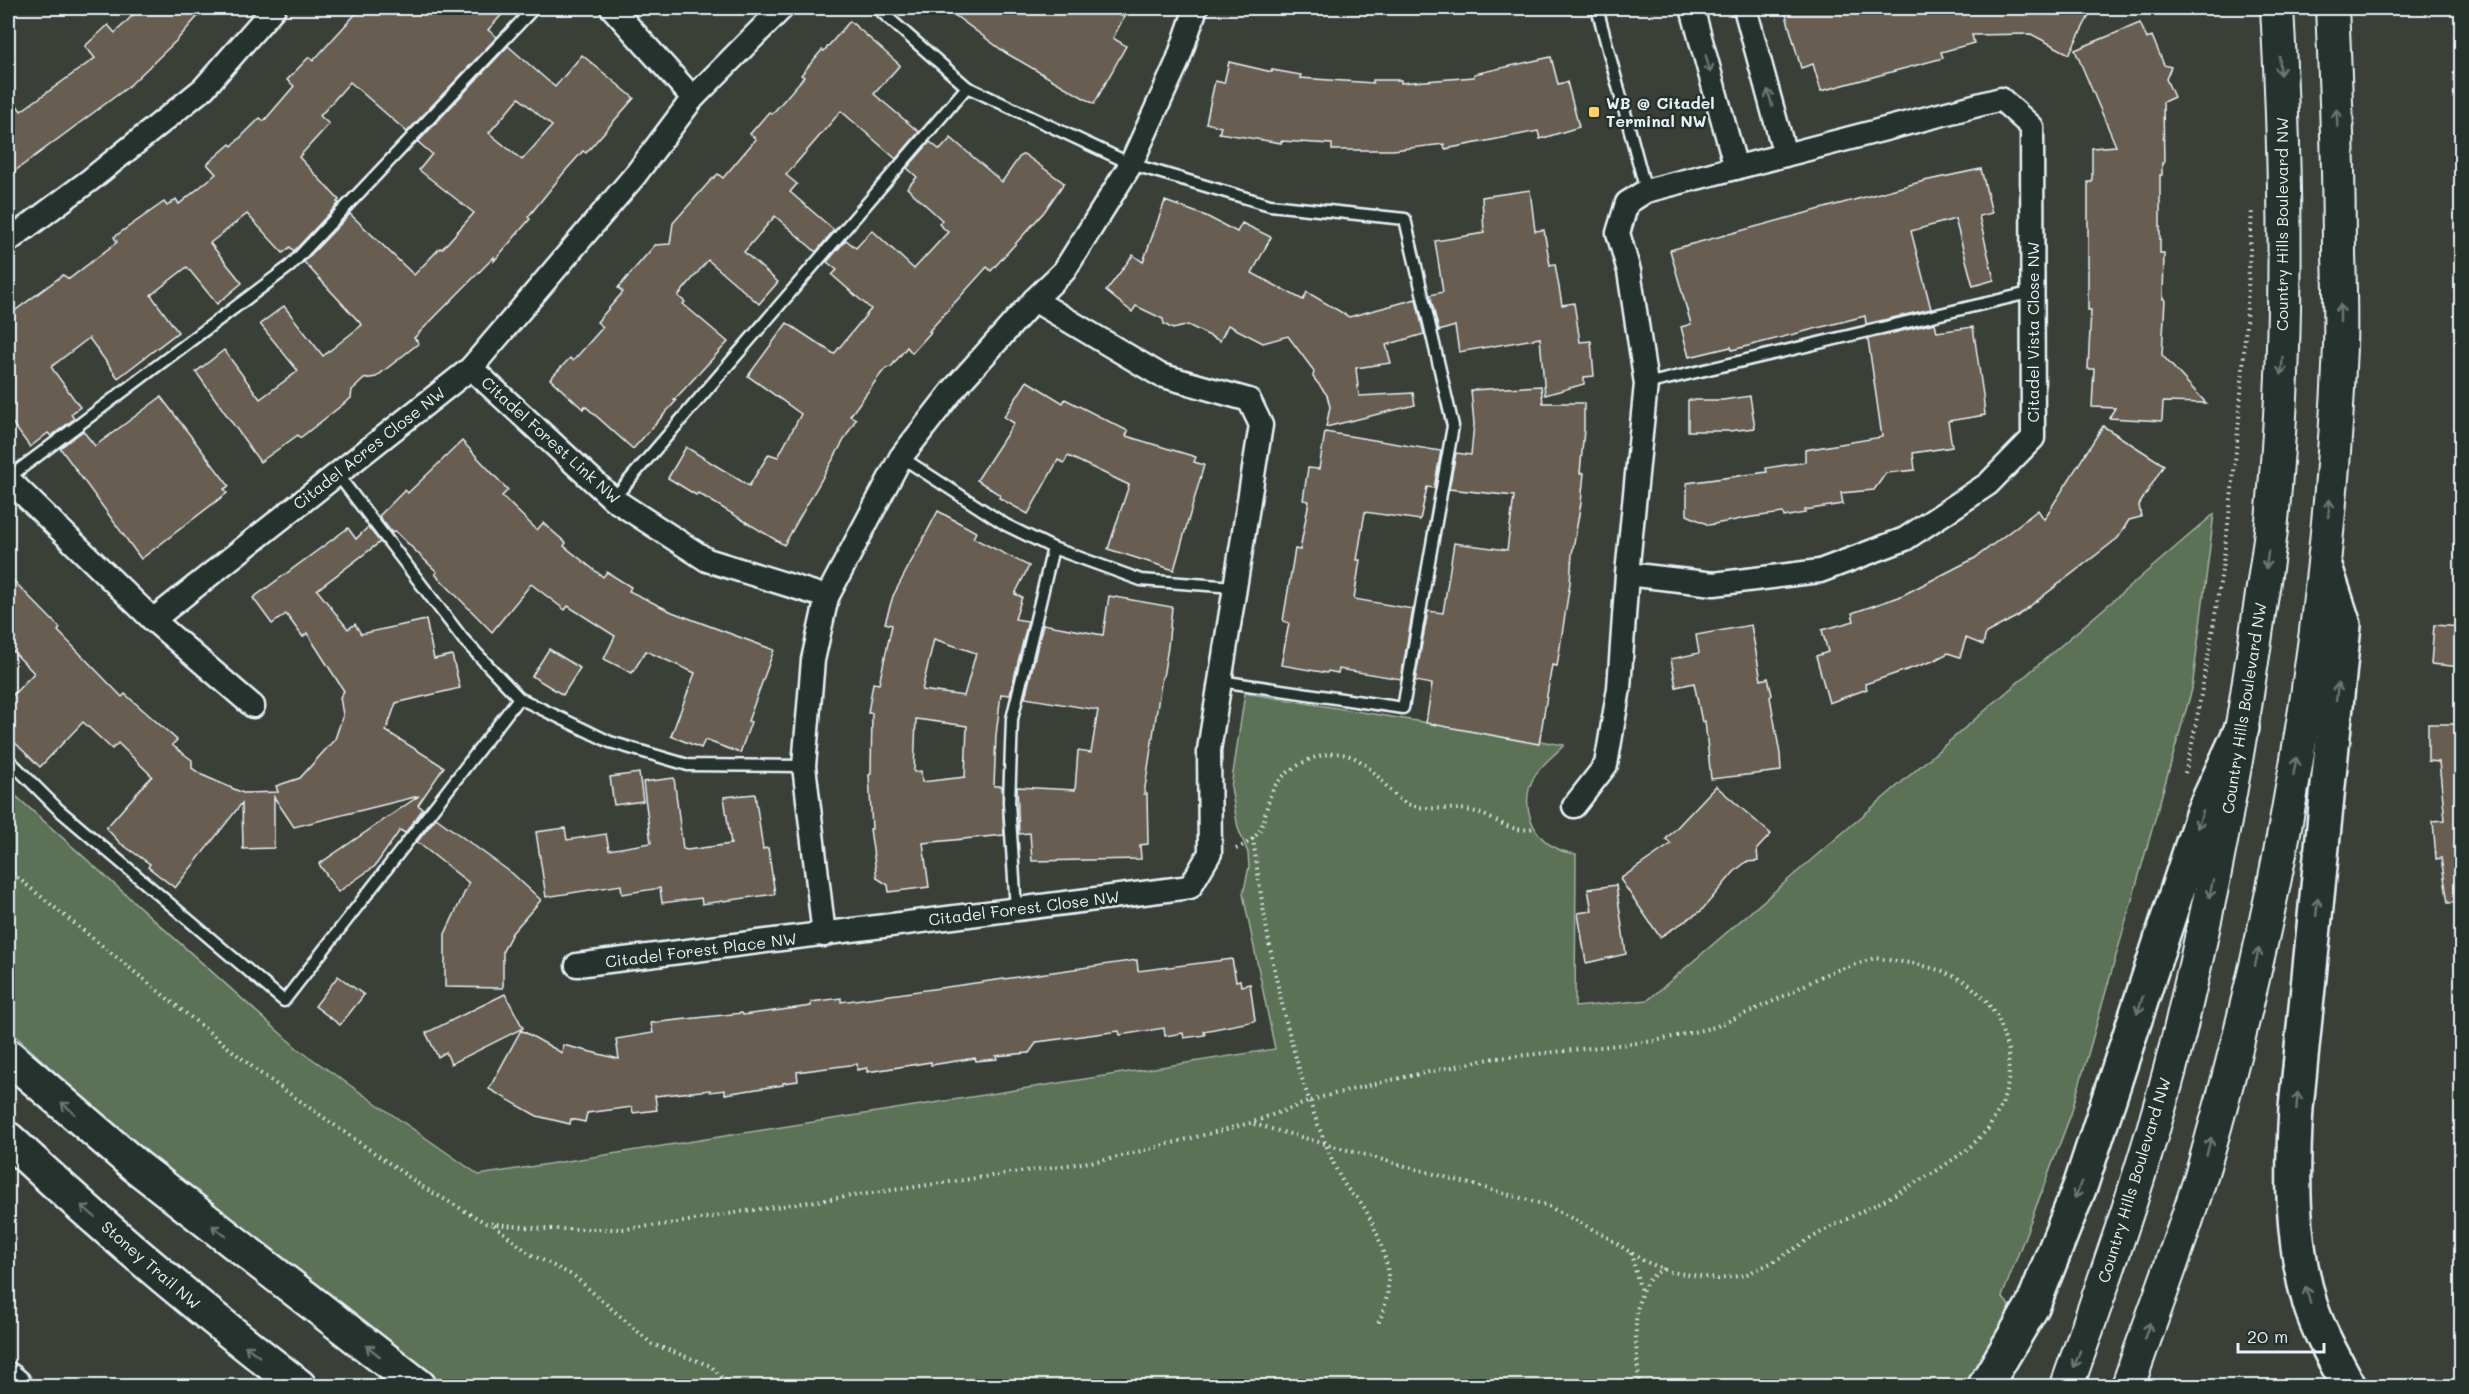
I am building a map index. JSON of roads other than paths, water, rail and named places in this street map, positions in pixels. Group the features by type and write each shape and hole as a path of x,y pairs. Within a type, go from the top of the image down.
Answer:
{"highway":[{"path":"2325,566 2344,626 2296,1108 2292,1176 2301,1266 2310,1304 2325,1342 2349,1386"},
{"path":"1985,1386 2033,1305 2080,1184 2203,812 2242,728"},
{"path":"8,1056 136,1166 419,1386"},
{"name":"Stoney Trail NW","path":"8,1139 54,1182 224,1329 299,1386"},
{"path":"8,1380 15,1386"}],"main road":[{"name":"Country Hills Boulevard NW","path":"2067,1386 2135,1186 2180,1032 2233,787 2242,728 2271,532 2280,403 2285,222 2277,8"},
{"path":"2128,1386 2203,1168 2270,903 2297,751 2325,566 2340,344 2339,144 2332,8"}],"street":[{"path":"8,241 90,180 204,88 274,8"},
{"path":"612,8 693,98"},
{"name":"Citadel Acres Close NW","path":"153,620 471,368 636,174 693,98 782,8"},
{"path":"825,935 804,766 813,660 827,597 901,457 953,390 1034,300 1064,271 1131,164 1177,63 1196,8"},
{"path":"1692,8 1736,168"},
{"path":"1745,8 1785,155"},
{"name":"Citadel Vista Close NW","path":"2001,99 2032,127 2033,438 1988,484 1905,538 1820,571 1714,584 1627,574 1646,384 1629,271 1618,233 1627,203 1646,191 2001,99"},
{"name":"Citadel Forest Close NW","path":"825,935 1190,887 1210,853 1209,750 1261,425 1249,400 1160,375 1034,300"},
{"name":"Citadel Forest Link NW","path":"471,368 613,499 707,560 827,597"},
{"path":"8,479 153,620 253,706"},
{"path":"1574,806 1606,765 1619,688 1627,574"},
{"name":"Citadel Forest Place NW","path":"577,966 825,935"}],"lane":[{"path":"8,479 290,266 534,8"},
{"path":"877,8 967,87 1131,164 1270,205 1405,219 1453,426 1403,708 1220,681"},
{"path":"1597,8 1646,191"},
{"path":"613,499 967,87"},
{"path":"1646,384 2034,292"},
{"path":"901,457 1006,525 1053,548 1141,580 1234,587"},
{"path":"337,474 463,639 519,698 610,742 688,765 804,766"},
{"path":"1016,909 1009,803 1012,719 1053,548"},
{"path":"8,759 58,809 284,1001 519,698"}],"place":[{"name":"WB @ Citadel Terminal NW","path":"1594,112"}]}
